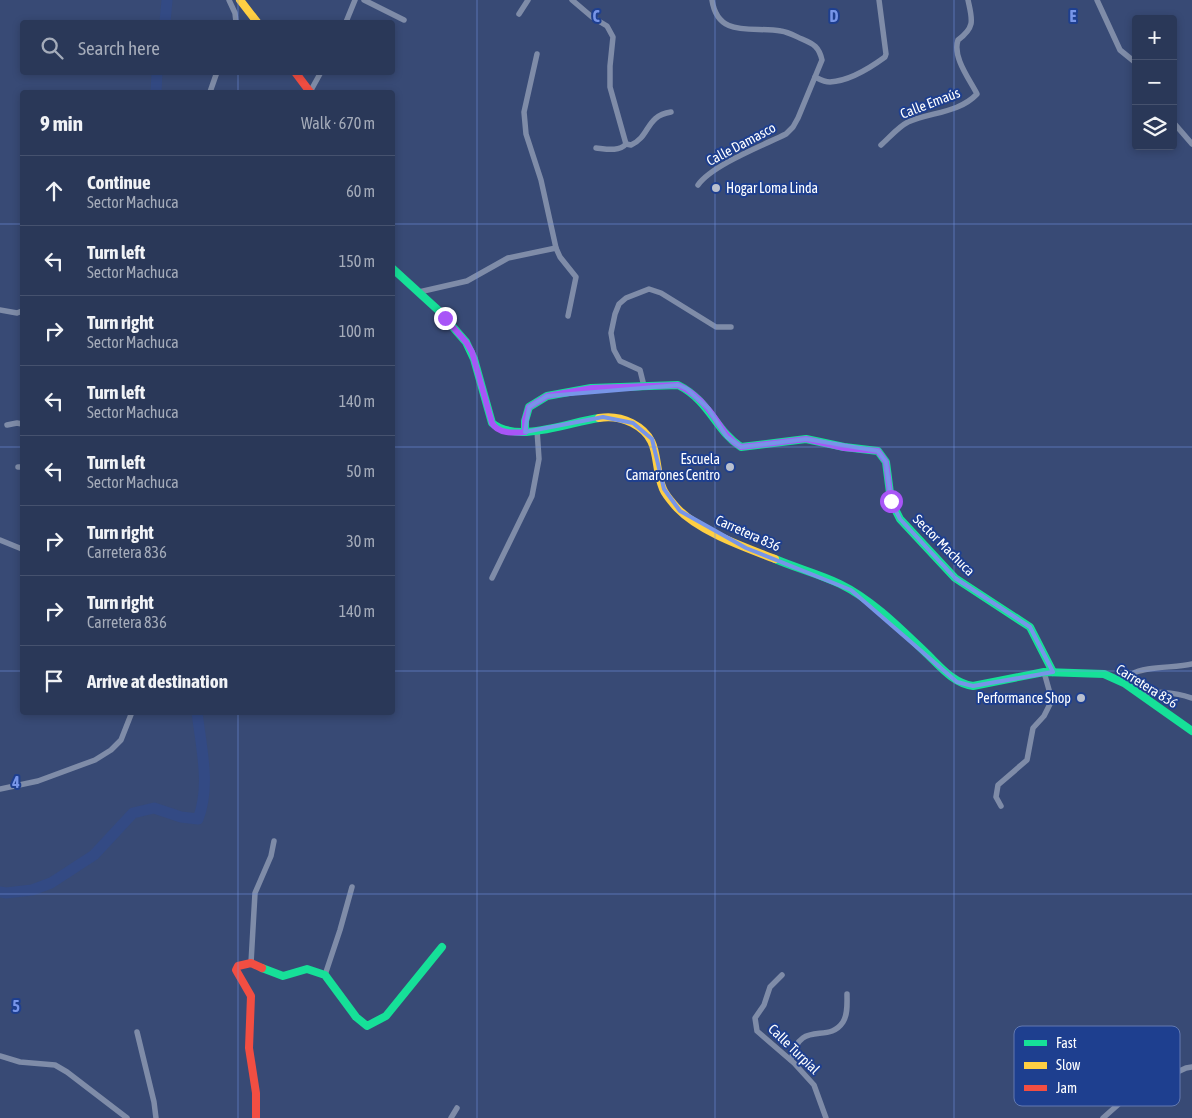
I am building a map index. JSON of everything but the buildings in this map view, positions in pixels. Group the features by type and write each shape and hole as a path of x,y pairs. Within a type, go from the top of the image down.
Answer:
{"street":[{"path":"230,0 236,20"},
{"path":"240,0 255,20"},
{"path":"347,20 355,0"},
{"path":"364,0 404,20"},
{"path":"519,14 528,0"},
{"path":"572,0 606,26 613,37 610,87 626,144"},
{"name":"Calle Damasco","path":"698,185 702,179 721,166 786,134 798,118 822,60 815,44 782,31 733,28 722,22 715,13 712,0"},
{"path":"815,77 830,82 852,77 885,57 879,0"},
{"name":"Calle Emaús","path":"881,145 906,123 962,106 977,94 957,49 958,40 970,29 972,22 968,0"},
{"path":"1097,0 1120,50 1132,60"},
{"path":"537,54 524,112 526,134 541,180 556,248 560,257 576,277 568,316"},
{"path":"211,90 216,75"},
{"path":"297,75 308,90"},
{"path":"311,90 319,75"},
{"path":"596,148 620,148 626,144 636,143 654,120 662,114 672,112"},
{"path":"1177,127 1192,144"},
{"path":"420,292 467,281 508,258 556,248"},
{"name":"Carretera 836","path":"395,271 438,310 469,347 494,427 506,432 525,432 603,417 622,418 633,422 652,438 664,489 670,500 680,510 712,531 746,548 851,590 906,634 950,677 958,682 973,686 1044,672 1104,674 1124,683 1141,694 1192,731"},
{"path":"644,386 640,370 620,361 614,350 611,332 615,314 619,304 626,298 649,289 661,293 716,327 731,327"},
{"path":"0,310 17,313 20,311"},
{"name":"Sector Machuca","path":"525,432 525,420 529,407 547,396 592,388 678,385 687,389 708,408 727,437 741,447 806,439 844,448 878,451 886,462 891,501 900,518 955,578 1030,627 1053,672"},
{"path":"7,425 20,424"},
{"path":"492,578 532,496 539,458 537,430"},
{"path":"0,540 20,548"},
{"path":"1124,683 1132,674 1140,671 1181,667 1192,664"},
{"path":"1001,806 996,797 998,785 1027,760 1033,728 1048,710 1051,697 1044,672"},
{"path":"1141,694 1155,691 1192,698"},
{"path":"0,789 38,781 95,760 112,750 121,740 131,715"},
{"path":"251,963 255,893 271,856 274,841"},
{"path":"325,975 352,887"},
{"path":"256,1118 256,1093 249,1048 251,996 236,970 238,966 251,963 283,976 307,969 325,975 356,1017 367,1026 372,1026 386,1016 442,947"},
{"name":"Calle Turpial","path":"782,975 770,987 764,1004 755,1018 757,1032 791,1060 814,1085 826,1118"},
{"path":"791,1060 797,1042 803,1037 835,1029 843,1022 846,1014 847,994"},
{"path":"137,1032 156,1118"},
{"path":"0,1056 20,1062 55,1065 127,1118"},
{"path":"1180,1071 1192,1067"},
{"path":"1103,1118 1116,1106"},
{"path":"451,1118 457,1108"}],"highlighted area":[{"path":"678,385 687,389 708,408 727,437 741,447 806,439 878,451 886,462 891,501 900,519 955,578 1030,627 1053,672 973,686 957,682 851,590 746,548 680,511 664,489 652,439 633,423 603,417 525,432 529,407 547,396"}],"waterway":[{"path":"165,20 167,0"},
{"path":"156,90 157,75"},
{"path":"0,892 32,890 51,883 94,855 133,813 154,808 181,817 198,819 204,793 204,766 197,715"}],"traffic: fast":[{"path":"395,271 438,310 466,342 474,359 492,423 503,429 515,432 529,432 599,418"},
{"path":"525,432 525,421 529,407 547,396 591,388 678,385 698,399 732,440 741,447 806,439 844,447 878,451 886,462 891,501 900,519 955,578 1030,627 1053,672"},
{"path":"775,559 832,580 863,597 895,623 946,673 965,684 973,686 1044,672 1104,674 1124,683 1192,731"},
{"path":"262,968 283,976 307,969 325,975 356,1017 367,1026 386,1016 442,947"}],"traffic: slow":[{"path":"240,0 255,20"},
{"path":"599,418 612,417 628,421 642,429 653,444 663,489 671,501 687,517 710,532 775,559"}],"traffic: jam":[{"path":"297,75 308,90"},
{"path":"256,1118 256,1093 249,1048 251,996 236,970 238,966 251,963 262,968"}],"place":[{"name":"Hogar Loma Linda","path":"716,188"},
{"name":"Escuela Camarones Centro","path":"730,467"},
{"name":"Performance Shop","path":"1081,698"}],"route":[{"path":"445,318 466,342 472,352 492,423 498,430 516,433 525,432 525,420 529,407 547,396 592,388 678,385 687,389 708,408 727,437 741,447 806,439 844,448 878,451 886,462 891,501"}]}
